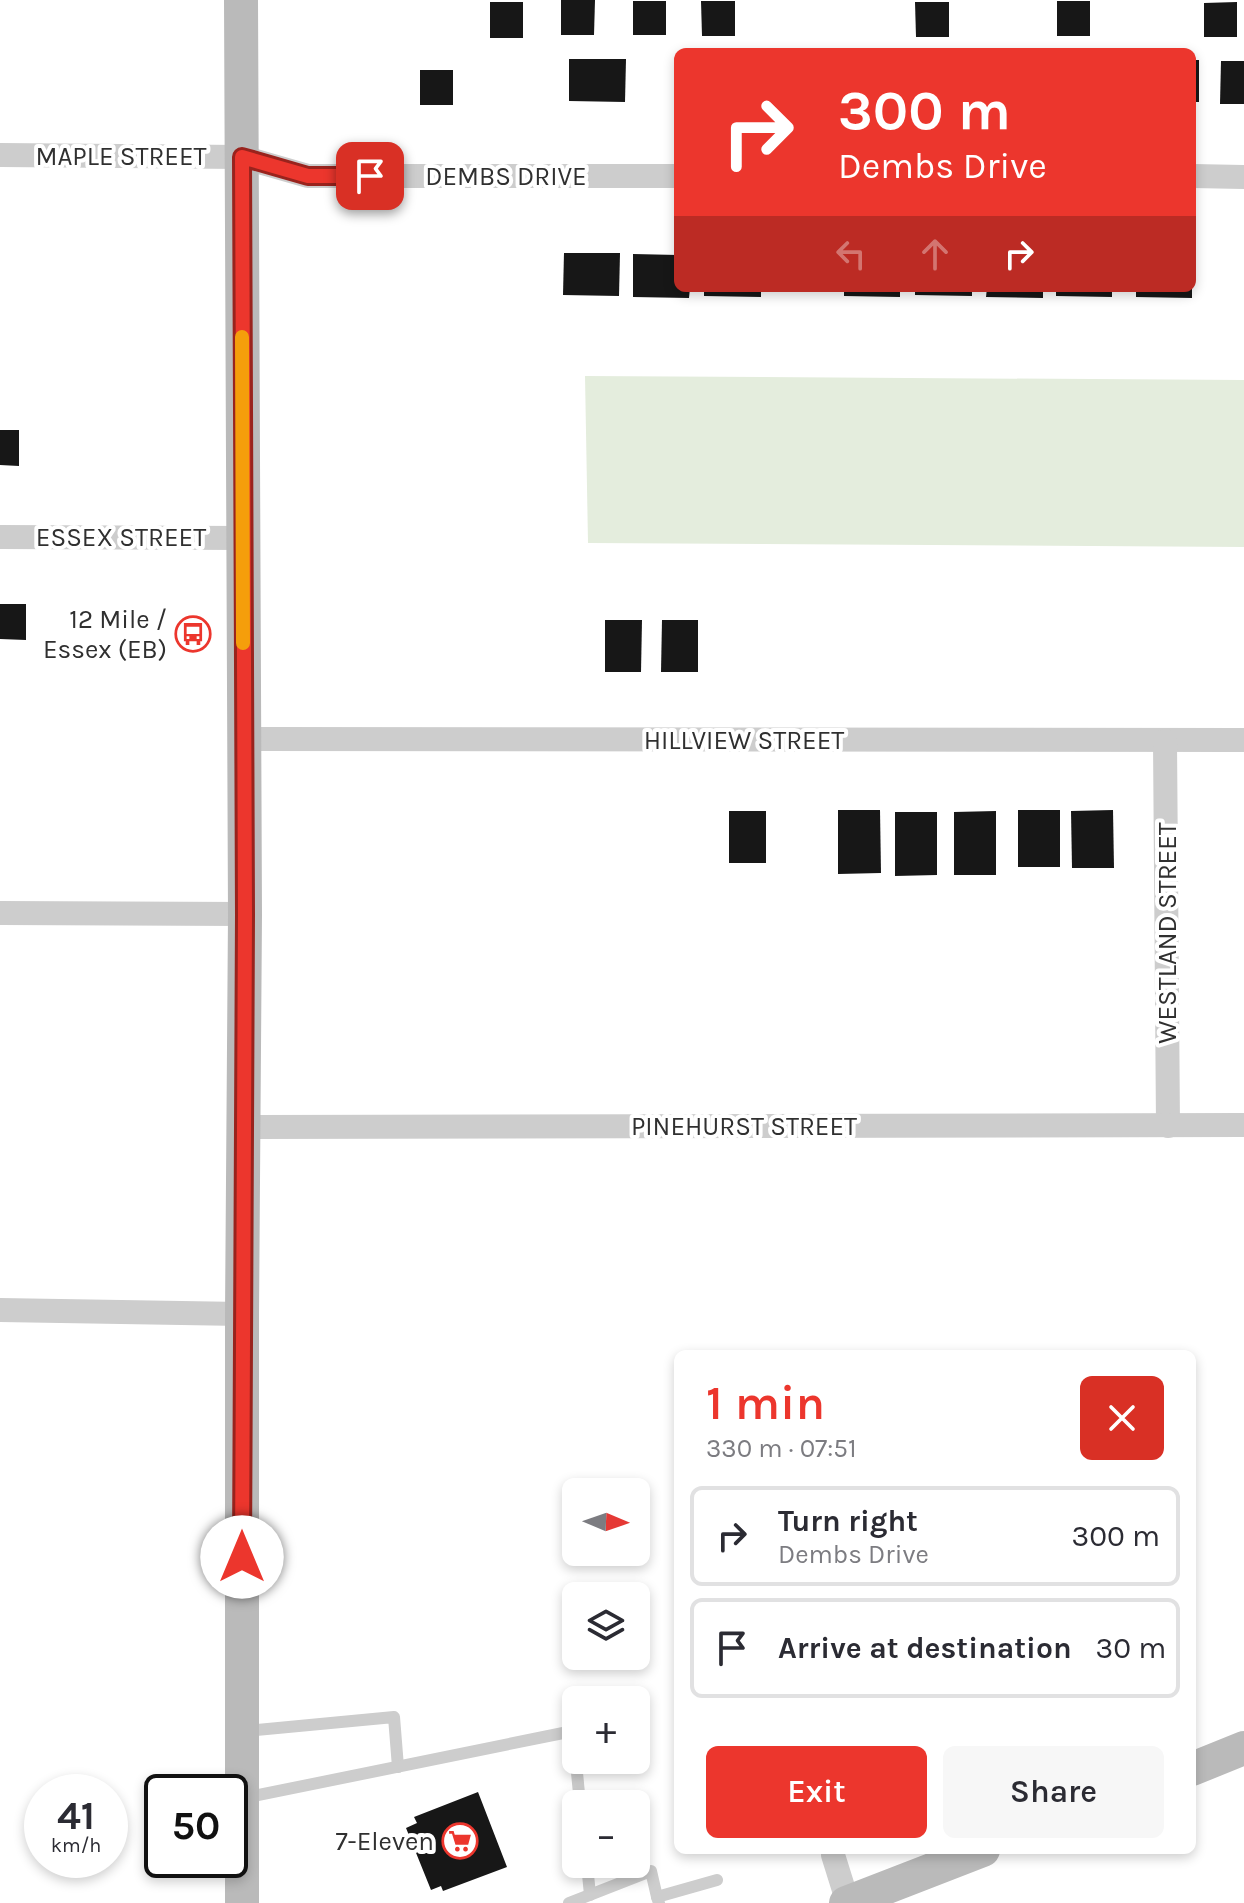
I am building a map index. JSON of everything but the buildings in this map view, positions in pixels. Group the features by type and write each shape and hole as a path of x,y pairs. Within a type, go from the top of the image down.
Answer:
{"main road":[{"path":"241,0 245,914 242,1774"},
{"path":"1196,1767 1244,1748"},
{"path":"847,1903 973,1854"},
{"path":"242,1878 242,1903"}],"street":[{"name":"MAPLE STREET","path":"0,155 242,157"},
{"name":"DEMBS DRIVE","path":"242,157 308,176 674,176"},
{"path":"1196,176 1244,177"},
{"name":"ESSEX STREET","path":"0,537 243,538"},
{"name":"HILLVIEW STREET","path":"244,739 1244,740"},
{"name":"WESTLAND STREET","path":"1165,741 1168,1126"},
{"path":"0,913 245,914"},
{"name":"PINEHURST STREET","path":"243,1127 1244,1125"},
{"path":"0,1310 242,1314"},
{"path":"833,1854 847,1903"}],"lane":[{"path":"242,1731 394,1717 398,1767"},
{"path":"248,1798 573,1731 579,1790"},
{"path":"569,1903 651,1871 658,1900 717,1880"},
{"path":"588,1878 590,1895"}],"green space":[{"path":"585,376 1244,380 1244,547 588,543"}],"slow traffic":[{"path":"242,337 243,643"}],"place":[{"name":"12 Mile / Essex (EB)","path":"193,634"},
{"name":"7-Eleven","path":"460,1841"}],"route":[{"path":"242,1557 245,914 242,157 308,176 370,176"}]}
